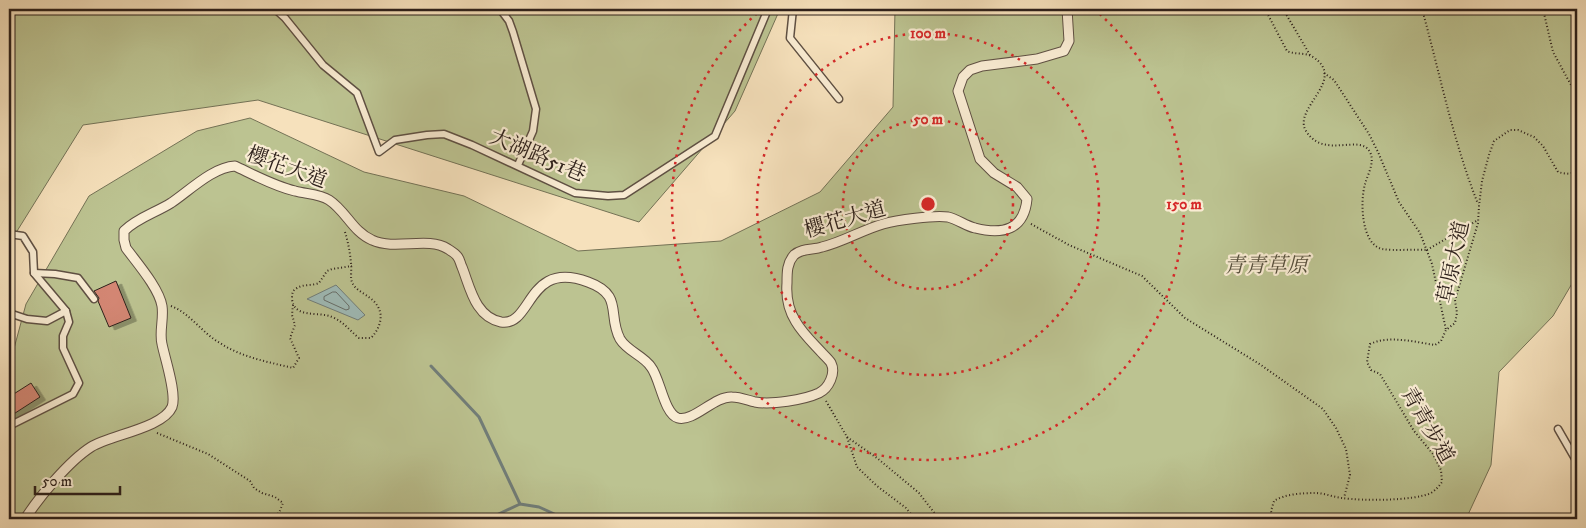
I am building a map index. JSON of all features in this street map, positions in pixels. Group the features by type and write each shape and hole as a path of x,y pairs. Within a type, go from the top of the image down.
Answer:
{"street":[{"path":"1022,219 1026,213 1027,199 1017,187 994,173 980,159 958,91 963,77 970,70 982,66 1037,59 1064,51 1069,41 1067,9"},
{"name":"櫻花大道","path":"162,304 157,293 126,248 124,231 132,223 169,204 216,172 227,166 235,166 295,191 328,199 362,234 374,241 398,246 426,243 443,246 457,256 480,310 489,317 503,322 514,320 522,312 535,291 549,280 565,277 587,281 602,289 612,301 616,329 621,341 651,366 670,413 678,418 687,418 724,397 737,396 754,402 768,404 821,392 829,384 833,372 831,362 795,321 786,296 787,269 792,257 800,251 821,248 885,223 934,216 949,218 975,228 996,231 1011,228 1022,219"},
{"path":"24,519 69,464 92,446 150,425 172,408 173,396 161,338 162,304"}],"lane":[{"name":"大湖路51巷","path":"275,9 285,18 324,65 357,93 379,152 395,140 444,134 518,165 576,193 624,195 716,136 768,9"},
{"path":"500,9 509,21 513,32 536,109 533,131 518,165"},
{"path":"793,9 790,38 840,99"},
{"path":"9,234 23,236 33,252 34,273 66,312 69,322 63,336 63,348 79,383 73,394 9,426"},
{"path":"34,273 78,278 94,299"},
{"path":"9,313 27,319 47,321 66,312"},
{"path":"1558,429 1577,462"}],"path":[{"path":"1265,9 1287,51 1310,55"},
{"path":"1283,9 1310,55 1321,66 1324,73 1334,80 1368,134 1378,152 1398,202 1420,233 1427,250 1478,220"},
{"path":"1422,9 1443,90 1470,183 1479,206"},
{"path":"1544,9 1553,52 1577,96"},
{"name":"草原大道","path":"1324,73 1322,88 1304,116 1303,123 1306,131 1324,144 1331,146 1357,144 1365,146 1370,152 1372,162 1363,195 1363,209 1368,237 1372,245 1382,249 1427,250 1432,264 1446,330 1455,323 1457,314 1456,300 1478,220 1482,181 1494,141 1510,130 1518,130 1534,137 1543,146 1558,172 1566,174 1574,173 1577,170"},
{"path":"1022,219 1069,245 1142,276 1185,318 1261,365 1323,409 1336,428 1346,449 1350,475 1344,498"},
{"path":"293,305 303,313 324,314 342,322 359,338 371,338 376,333 380,324 380,310 377,304 355,288 352,281 352,266 345,230"},
{"path":"162,304 170,305 184,312 209,336 232,350 246,356 292,368 299,358 290,338 295,325 292,315 292,294 299,287 319,284 328,271 332,269 352,266"},
{"name":"青青步道","path":"1273,519 1274,501 1280,496 1316,493 1364,500 1417,496 1429,494 1436,490 1442,482 1441,470 1433,454 1414,431 1380,374 1370,370 1367,362 1370,344 1378,340 1435,345 1441,341 1446,330"},
{"path":"821,392 847,437 857,467 877,486 906,508 915,519"},
{"path":"150,425 160,435 216,459 250,481 254,488 275,497 283,503 279,512 268,519"},
{"path":"847,437 877,458 919,493 939,519"}],"green space":[{"path":"9,9 780,9 735,111 639,222 258,100 83,125 9,244"},
{"name":"青青草原","path":"895,9 1577,9 1577,275 1553,316 1499,372 1491,465 1466,519 9,519 9,367 26,304 89,196 197,131 250,118 364,172 464,196 578,251 721,241 820,192 893,107"}],"water":[{"path":"336,285 365,315 358,320 307,299"}],"building":[{"path":"116,281 131,318 109,327 98,301 99,298 94,291"},
{"path":"31,383 40,397 9,417 9,397"}],"waterway":[{"path":"431,366 479,417 520,504 539,507 565,519"},
{"path":"488,519 520,504"}]}
